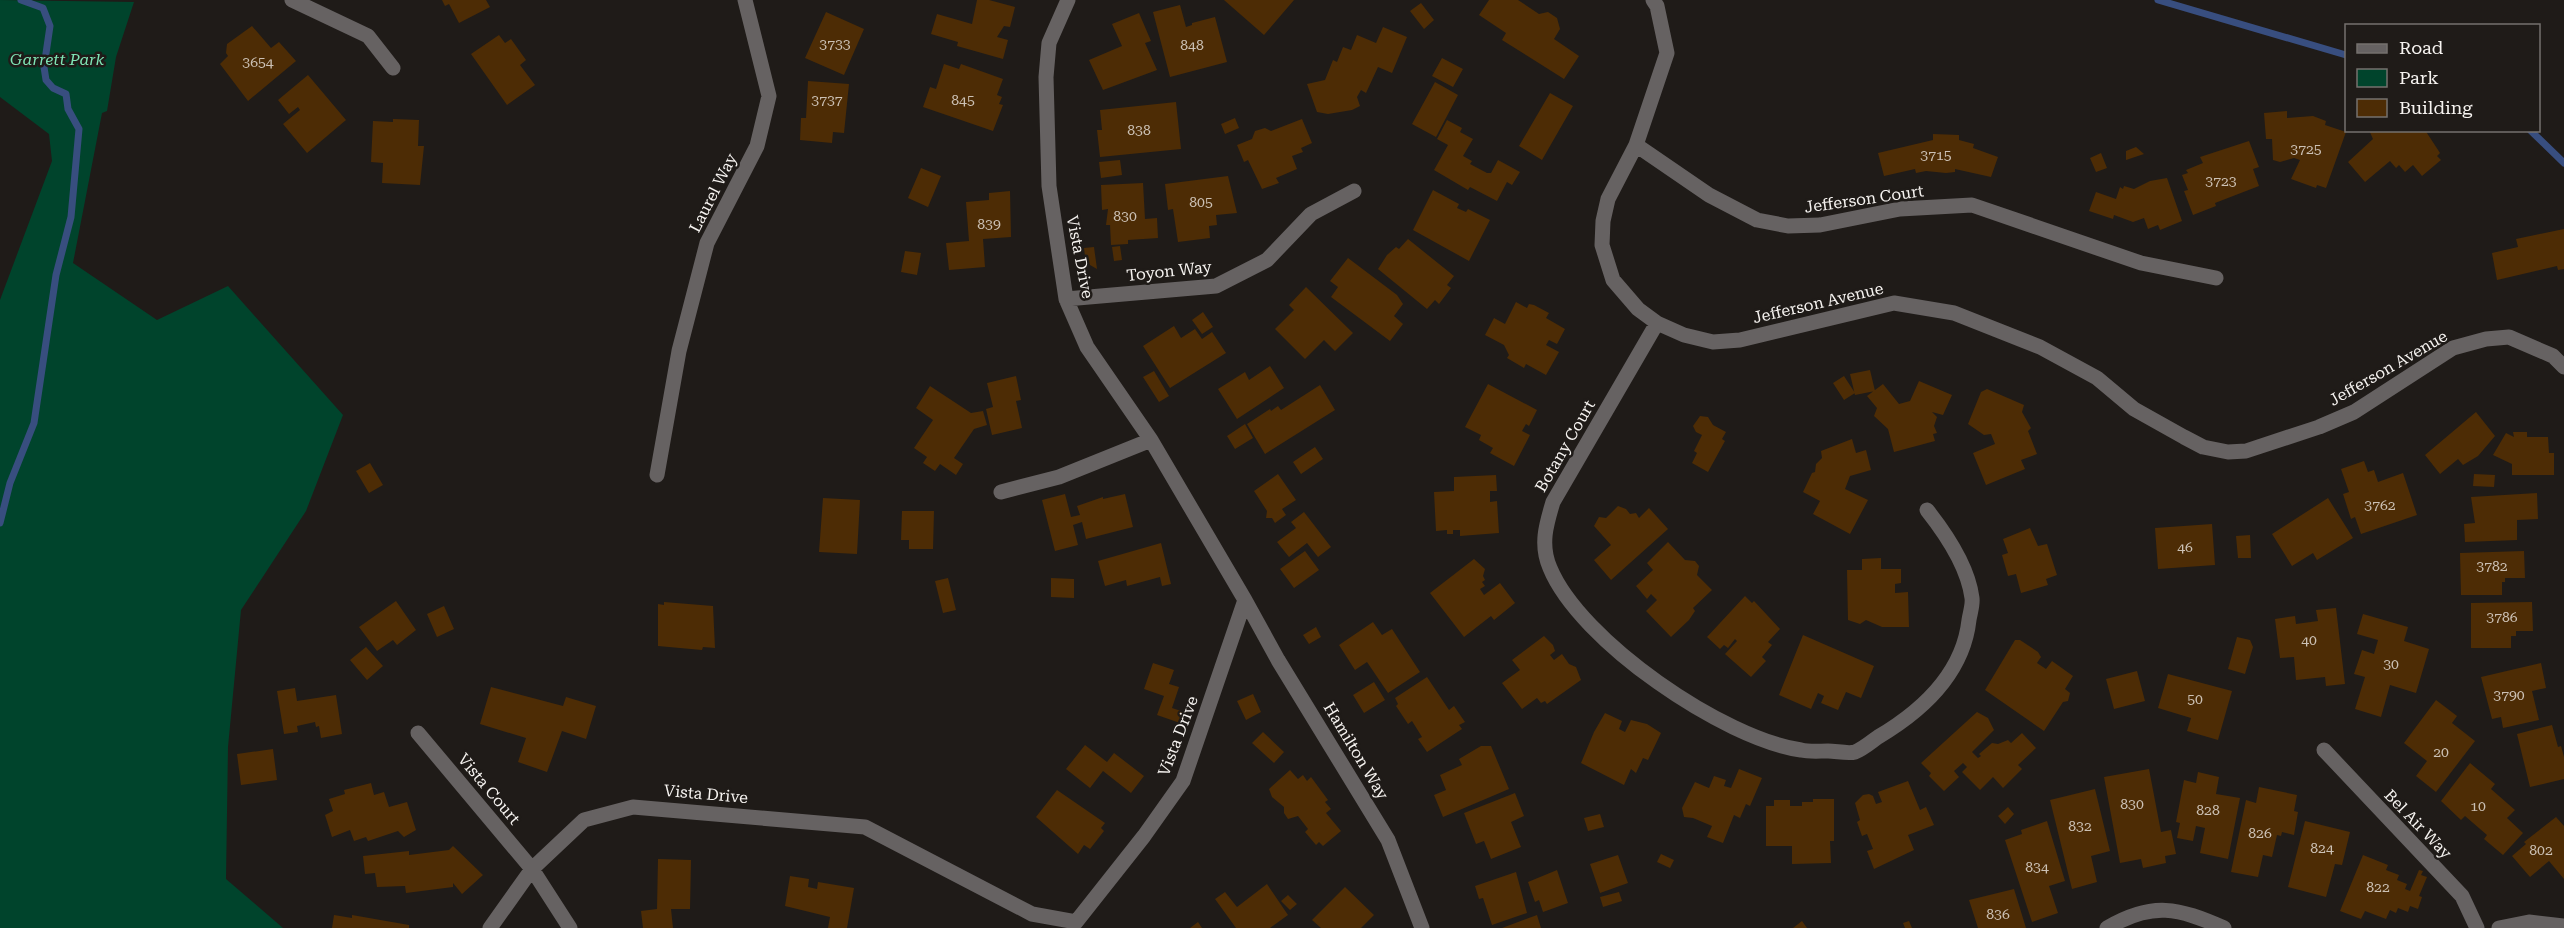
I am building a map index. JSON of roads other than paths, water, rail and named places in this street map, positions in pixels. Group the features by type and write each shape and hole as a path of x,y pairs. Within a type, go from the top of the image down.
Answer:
{"street":[{"path":"292,0 368,36 393,68"},
{"name":"Laurel Way","path":"657,475 679,351 707,243 757,146 769,96 745,0"},
{"name":"Vista Drive","path":"490,928 532,869 584,820 633,807 865,826 1032,914 1076,922 1144,836 1183,780 1245,600 1151,440 1087,346 1066,299 1049,186 1046,77 1049,43 1068,0"},
{"name":"Jefferson Avenue","path":"1653,0 1657,6 1667,53 1636,145 1608,200 1603,221 1602,245 1613,280 1638,309 1657,323 1684,335 1713,342 1740,340 1894,303 1954,313 2040,347 2097,378 2134,409 2184,437 2203,447 2228,452 2246,451 2319,427 2354,412 2453,348 2486,339 2509,337 2553,356 2564,367"},
{"name":"Jefferson Court","path":"1636,145 1709,195 1757,220 1788,226 1820,225 1900,209 1972,205 2141,263 2216,278"},
{"name":"Toyon Way","path":"1066,299 1216,286 1267,260 1311,214 1354,191"},
{"name":"Botany Court","path":"1657,323 1552,502 1543,534 1550,568 1574,607 1618,652 1665,689 1726,723 1800,750 1854,752 1904,722 1933,697 1953,668 1968,634 1972,598 1953,543 1927,510"},
{"path":"1001,492 1059,477 1151,440"},
{"name":"Hamilton Way","path":"1245,600 1278,660 1388,840 1422,928"},
{"name":"Vista Court","path":"418,733 532,869 570,928"},
{"name":"Bel Air Way","path":"2324,750 2462,896 2477,928"},
{"path":"2107,928 2130,917 2154,911 2176,910 2224,928"},
{"path":"2499,928 2529,922 2564,926"}],"waterway":[{"path":"0,523 10,483 34,423 56,275 71,217 79,129 68,109 66,94 53,88 46,80 44,67 50,26 43,8 21,0"},
{"path":"2158,0 2345,55"},
{"path":"2532,132 2564,163"}],"park label":[{"name":"Garrett Park","path":"57,59"}]}
